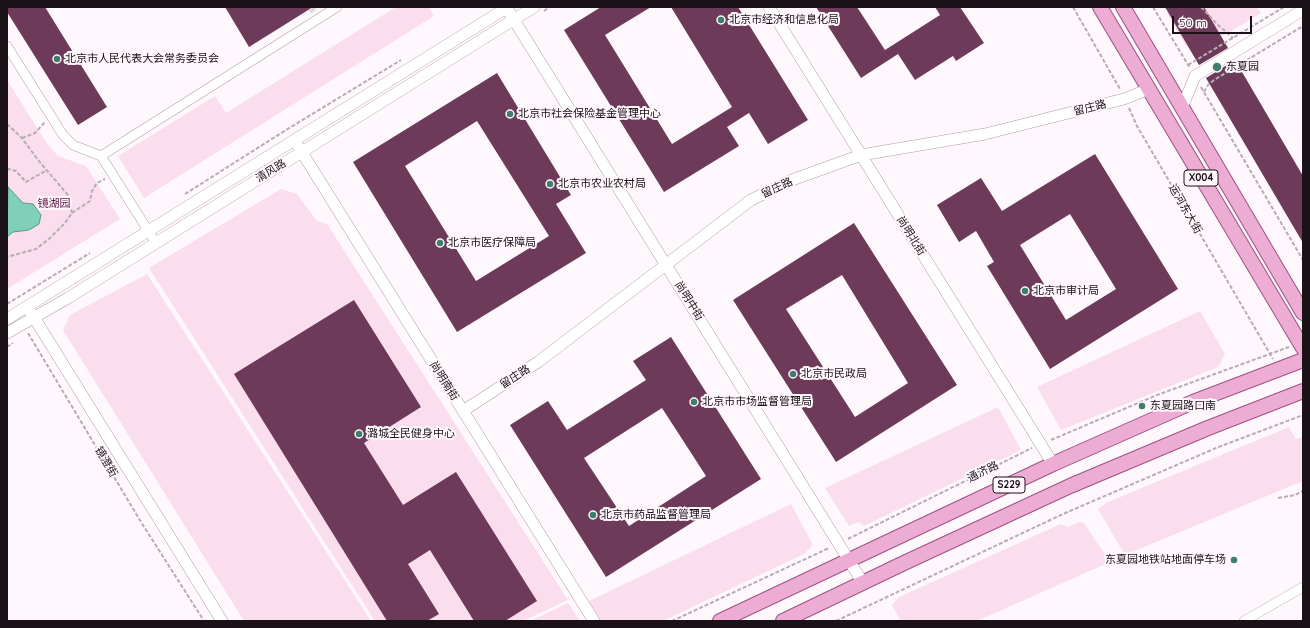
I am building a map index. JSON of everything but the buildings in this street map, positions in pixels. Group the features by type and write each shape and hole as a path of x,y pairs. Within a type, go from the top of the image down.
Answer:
{"main road":[{"name":"X004","path":"1100,7 1301,346"},
{"name":"X004","path":"1122,7 1303,313"},
{"name":"通济路","path":"720,621 1053,464 1193,402 1303,360"},
{"name":"S229","path":"783,621 1070,486 1208,428 1303,391"}],"street":[{"path":"101,156 317,14 337,7"},
{"name":"清风路","path":"7,333 22,324 31,312 149,231 507,7"},
{"name":"尚明中街","path":"507,7 863,583"},
{"name":"清风路","path":"12,316 31,312 68,298 534,7"},
{"name":"尚明北街","path":"769,7 1053,464"},
{"path":"1182,108 1195,76 1303,10"},
{"path":"7,46 63,135 73,144 101,156 156,243"},
{"name":"留庄路","path":"463,411 538,362 751,200 792,180 861,155 985,134 1124,99 1149,89"},
{"name":"尚明南街","path":"294,140 594,621"},
{"name":"镜澄街","path":"31,312 222,621"},
{"path":"1244,621 1303,588"}],"path":[{"name":"运河东大街","path":"1073,7 1116,80 1137,126 1269,353 1280,369"},
{"path":"1153,7 1303,260"},
{"path":"1201,7 1233,38"},
{"path":"1188,65 1284,7"},
{"path":"1204,92 1208,85 1214,80 1303,26"},
{"path":"182,196 407,56"},
{"path":"22,138 35,133 51,116"},
{"path":"7,124 22,138 38,160 68,195 72,213"},
{"path":"7,170 9,169 16,171 26,182 47,170"},
{"path":"7,258 36,249 50,238 65,223 72,213 90,201 92,190 97,183 113,174"},
{"path":"12,316 8,304 96,250"},
{"name":"镜澄街","path":"22,324 204,621"},
{"name":"通济路","path":"672,621 839,544 919,503 1041,444 1157,395 1269,353 1301,346"},
{"path":"836,621 1063,514 1216,448 1303,415"},
{"path":"1278,498 1303,492"}],"green space":[{"path":"396,7 429,7 434,16 144,198 118,156 215,96 226,113"},
{"path":"1180,7 1257,7 1261,13 1198,51 1186,46 1168,15"},
{"name":"镜湖园","path":"7,80 46,142 58,156 86,166 120,219 7,289"},
{"name":"潞城全民健身中心","path":"281,189 297,194 317,221 327,224 568,600 523,621 375,621 149,268"},
{"path":"147,274 371,621 244,621 63,330 70,315"},
{"path":"1200,311 1225,354 1218,367 1061,430 1037,387"},
{"path":"998,407 1021,450 864,526 858,522 849,526 825,488"},
{"path":"1289,427 1296,439 1303,437 1303,481 1125,555 1098,509 1108,502"},
{"path":"791,504 813,545 804,554 663,621 601,621 589,601"},
{"path":"1080,522 1084,523 1110,562 977,621 901,621 892,605 899,597 1061,524 1067,527"},
{"path":"568,603 580,621 530,621"}],"shaded area":[{"path":"8,187 23,203 33,204 41,215 39,224 29,230 13,232 7,237"}],"tunnel":[{"path":"312,7 315,10"}],"place":[{"name":"北京市经济和信息化局","path":"721,20"},
{"name":"北京市人民代表大会常务委员会","path":"57,59"},
{"name":"东夏园","path":"1217,67"},
{"name":"北京市社会保险基金管理中心","path":"510,114"},
{"name":"北京市农业农村局","path":"550,184"},
{"name":"北京市医疗保障局","path":"440,243"},
{"name":"北京市审计局","path":"1025,291"},
{"name":"北京市民政局","path":"793,374"},
{"name":"北京市市场监督管理局","path":"694,402"},
{"name":"东夏园路口南","path":"1142,406"},
{"name":"潞城全民健身中心","path":"359,434"},
{"name":"北京市药品监督管理局","path":"593,515"},
{"name":"东夏园地铁站地面停车场","path":"1234,560"}]}
